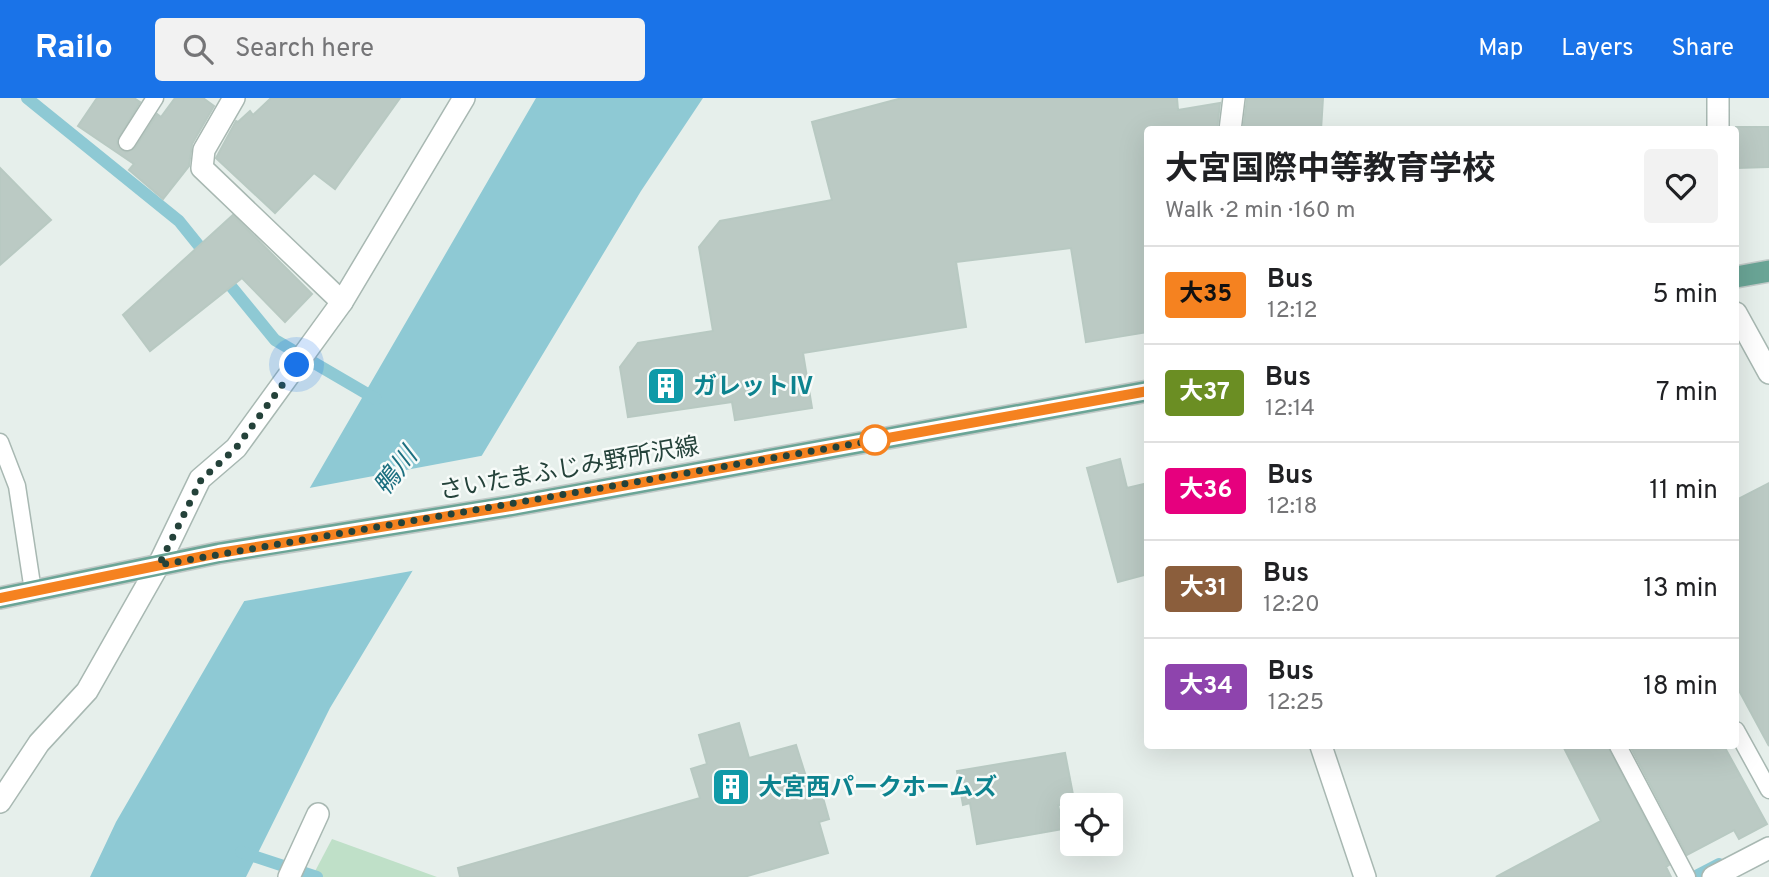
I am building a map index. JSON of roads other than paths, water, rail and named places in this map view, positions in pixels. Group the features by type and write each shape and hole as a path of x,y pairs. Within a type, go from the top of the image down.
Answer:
{"main road":[{"path":"1739,276 1769,271"},
{"name":"さいたまふじみ野所沢線","path":"0,598 219,553 435,518 1144,392"}],"street":[{"path":"234,98 204,150 202,168 342,302"},
{"path":"0,802 39,743 87,691 159,565 201,480 236,448 342,302 464,98"},
{"path":"1230,126 1234,98"},
{"path":"1717,98 1718,126"},
{"path":"1739,318 1769,373"},
{"path":"1322,749 1365,877"},
{"path":"289,877 318,814"},
{"path":"1713,877 1769,848"}],"lane":[{"path":"127,142 155,98"},
{"path":"0,442 17,486 33,592"},
{"path":"1739,735 1769,790"},
{"path":"1620,749 1687,877"}],"water":[{"name":"鴨川","path":"536,98 703,98 641,191 330,708 246,877 90,877 116,822"}],"waterway":[{"path":"27,98 179,221 208,257"},
{"path":"221,274 275,340 376,399"},
{"path":"241,852 317,877"},
{"path":"1694,877 1719,864"}],"place":[{"name":"ガレットⅣ","path":"666,386"},
{"name":"大宮西パークホームズ","path":"731,787"}]}
